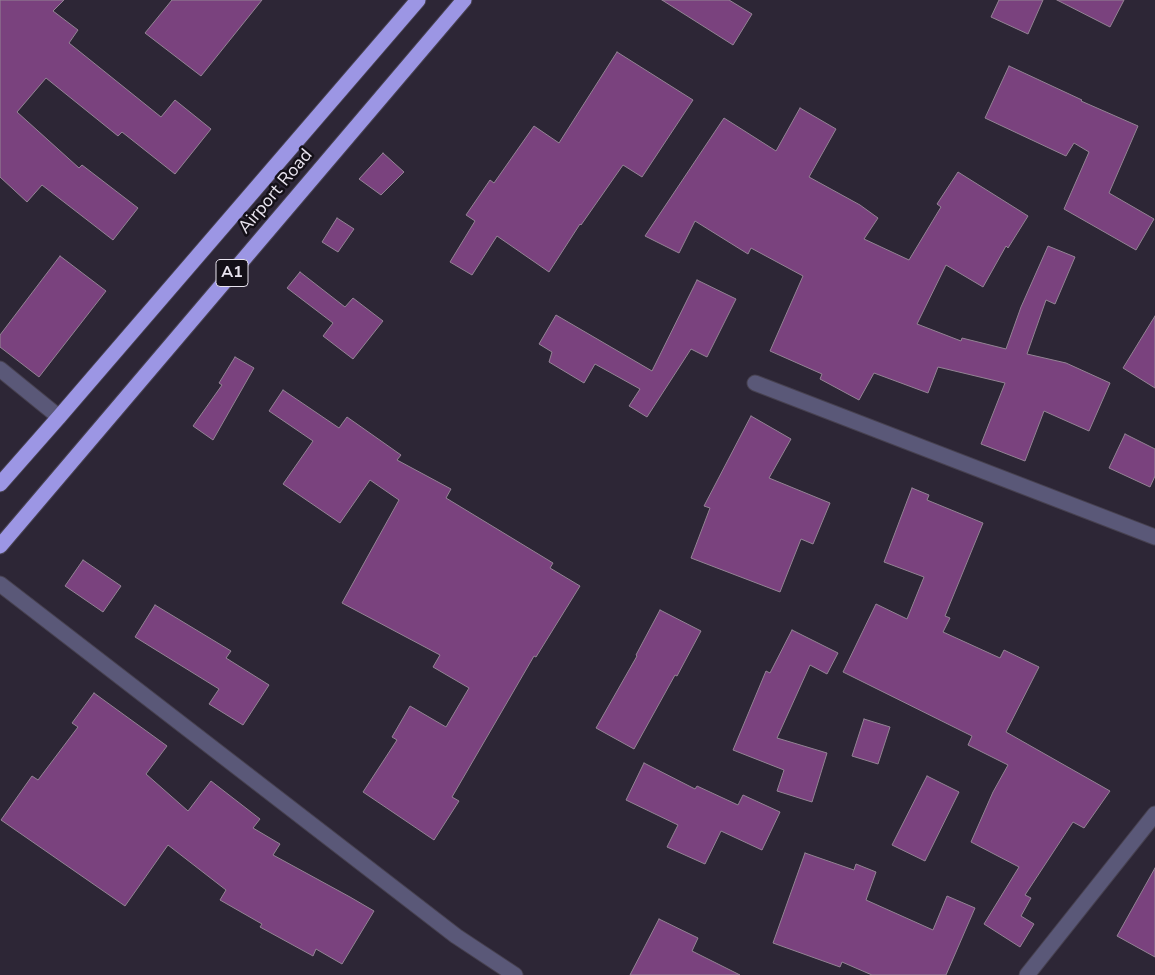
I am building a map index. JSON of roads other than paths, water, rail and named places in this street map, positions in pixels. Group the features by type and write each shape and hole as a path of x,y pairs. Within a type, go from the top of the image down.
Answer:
{"highway":[{"name":"Airport Road","path":"0,484 418,0"},
{"name":"Airport Road","path":"0,546 464,0"}],"street":[{"path":"0,370 59,417"},
{"path":"755,383 1155,537"},
{"path":"0,584 456,936 515,975"},
{"path":"1027,975 1155,814"}]}
